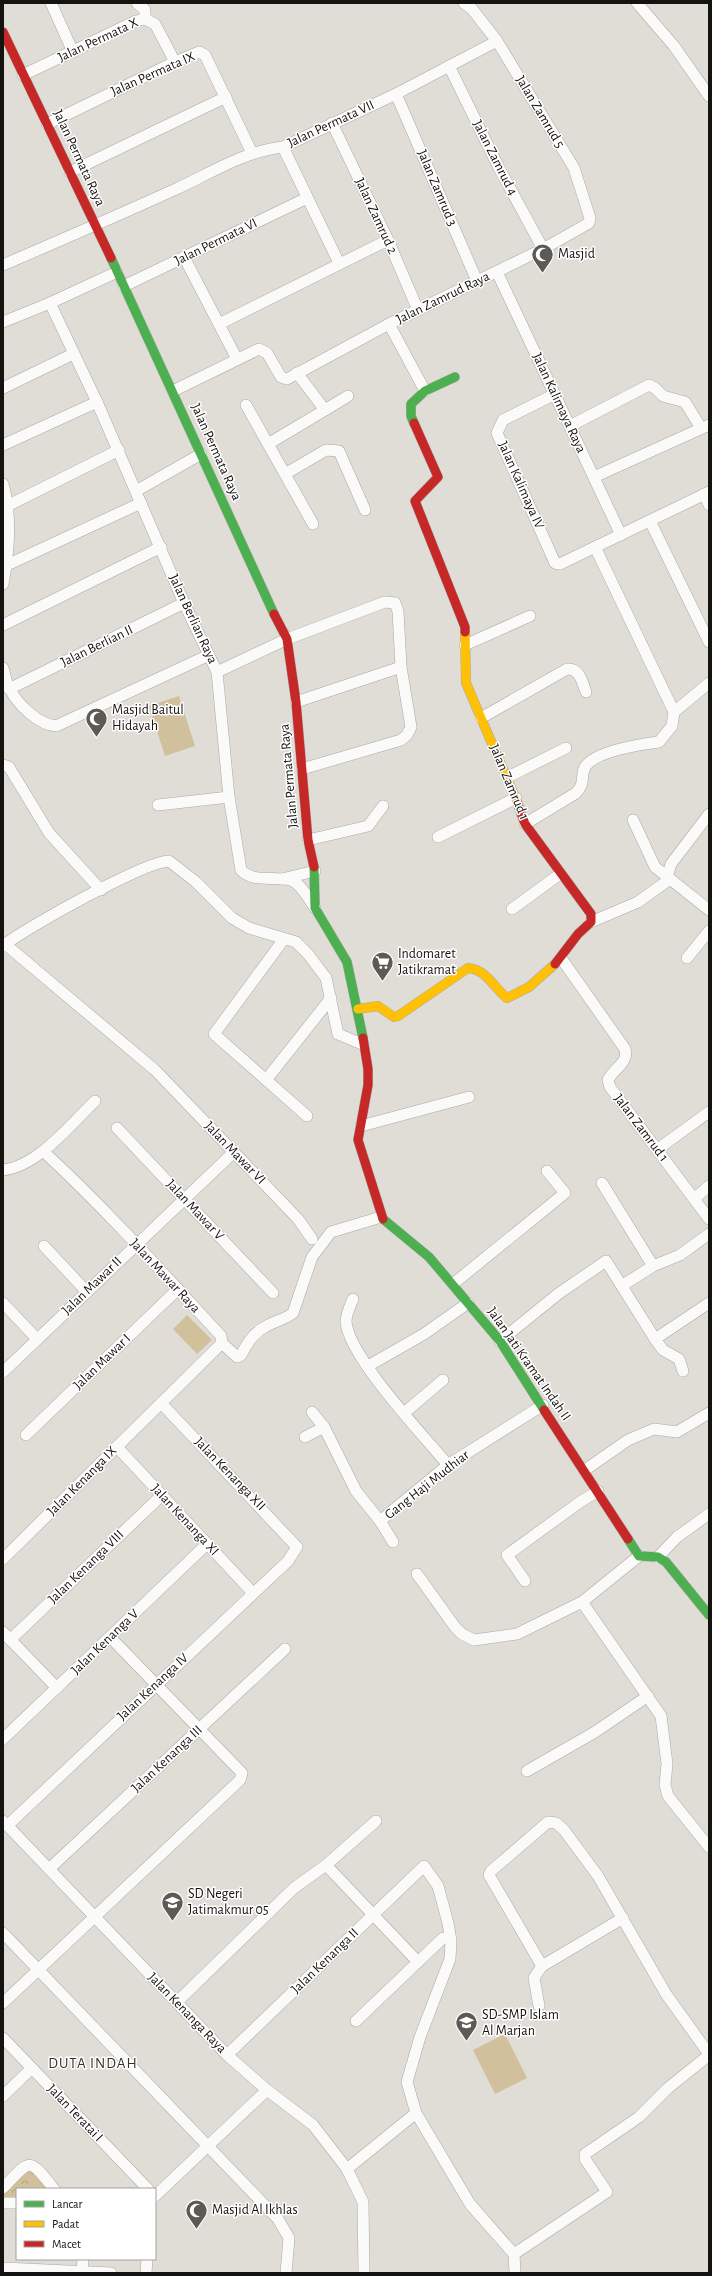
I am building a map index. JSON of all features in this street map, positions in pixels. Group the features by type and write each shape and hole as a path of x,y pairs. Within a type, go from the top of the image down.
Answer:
{"street":[{"path":"51,3 73,52"},
{"path":"137,3 145,10 145,19"},
{"path":"638,3 674,46 709,96"},
{"name":"Jalan Zamrud 5","path":"471,5 497,41 574,168 590,218 589,223"},
{"name":"Jalan Permata X","path":"23,76 136,21 145,19 155,24 175,62"},
{"name":"Jalan Permata Raya","path":"3,32 6,49 23,76 70,172 173,391 255,575 287,639 296,702 308,840 315,871 315,908"},
{"name":"Jalan Permata VII","path":"3,265 95,225 252,153 265,148 283,147 396,94 497,41"},
{"name":"Jalan Permata IX","path":"47,124 175,62 200,52 203,53 226,97 252,153"},
{"name":"Jalan Zamrud 4","path":"449,66 499,168 543,249"},
{"name":"Jalan Zamrud 3","path":"396,94 477,281"},
{"path":"70,172 226,97"},
{"name":"Jalan Zamrud 2","path":"332,123 388,240 418,310"},
{"path":"283,147 339,263"},
{"name":"Jalan Permata VI","path":"124,286 307,198"},
{"name":"Jalan Zamrud Raya","path":"297,373 388,324 543,249 589,223"},
{"path":"219,324 339,263 388,240"},
{"path":"184,257 237,359"},
{"path":"3,322 50,303 117,272"},
{"name":"Jalan Kalimaya Raya","path":"497,272 621,535"},
{"name":"Jalan Berlian Raya","path":"50,303 119,450 184,603 217,672 229,797 241,870 251,876 290,880 296,884 315,908"},
{"path":"388,324 425,392 455,376"},
{"path":"173,391 259,349 264,350 267,353 281,377 287,379 297,373 325,410"},
{"path":"3,388 73,354"},
{"path":"570,426 649,385 655,388 662,396 685,402 705,427 594,477"},
{"name":"Jalan Zamrud 1","path":"425,392 411,404 410,411 438,477 434,485 416,497 415,501 465,627 464,658 466,683 508,776 525,824 560,874 587,908 591,914 591,922"},
{"name":"Jalan Kalimaya IV","path":"555,394 502,420 497,433 555,563 560,564 595,547"},
{"path":"268,444 348,396"},
{"path":"3,445 97,402"},
{"path":"246,405 313,524"},
{"path":"8,504 119,450"},
{"path":"285,474 326,450 339,451 365,510"},
{"path":"136,491 201,454"},
{"path":"3,484 8,504 7,565 3,584"},
{"path":"525,824 576,793 582,787 584,771 588,764 602,756 631,745 659,742 672,726 674,712 595,547 706,493 709,506"},
{"path":"7,565 142,503"},
{"path":"650,521 709,642"},
{"path":"3,625 161,547"},
{"path":"217,672 287,639 385,602 395,603 398,611 401,668 411,727 407,736 401,740 302,769"},
{"name":"Jalan Berlian II","path":"9,689 184,603"},
{"path":"465,645 530,616"},
{"path":"3,668 9,689 18,700 46,725 56,726 209,656"},
{"path":"296,702 401,668"},
{"path":"481,718 567,669 573,669 578,674 586,692"},
{"path":"674,712 709,683"},
{"path":"508,776 566,748"},
{"path":"3,765 9,767 49,833 101,890"},
{"path":"158,805 229,797"},
{"path":"438,837 516,798"},
{"path":"308,840 368,826 383,806"},
{"path":"358,1009 378,1006 394,1017 398,1016 468,968 474,967 479,970 499,993 507,998 516,995 537,981 561,958 570,944 591,922 638,902 668,878 671,864 709,814"},
{"path":"633,820 655,867 708,907"},
{"path":"4,945 54,914 101,890 148,867 169,861 196,882 232,918 249,928 296,942 308,954 326,978 338,1034 362,1044"},
{"path":"279,880 315,871"},
{"path":"512,909 560,874"},
{"path":"315,908 347,962 358,1009 362,1044 368,1069 368,1085 358,1140 380,1217"},
{"path":"687,958 709,931"},
{"path":"284,939 214,1034 308,1116"},
{"name":"Jalan Mawar VI","path":"4,945 154,1070 298,1219 312,1239"},
{"name":"Jalan Zamrud 1","path":"561,958 625,1049 627,1056 625,1061 612,1071 608,1080 610,1087 709,1219"},
{"path":"266,1080 331,998"},
{"path":"361,1126 469,1097"},
{"path":"3,1170 16,1169 43,1151 95,1101"},
{"path":"658,1150 709,1112"},
{"name":"Jalan Mawar V","path":"117,1128 273,1292"},
{"name":"Jalan Mawar Raya","path":"43,1151 76,1182 178,1289 221,1336 222,1343 238,1357 241,1355 254,1335 265,1327 287,1318 293,1312 312,1258 331,1232 380,1217"},
{"name":"Jalan Mawar II","path":"3,1372 234,1152"},
{"path":"453,1284 565,1193 547,1171"},
{"path":"602,1183 653,1266"},
{"path":"694,1199 709,1186"},
{"name":"Jalan Jati Kramat Indah II","path":"380,1217 429,1257 500,1341 543,1405 639,1556"},
{"path":"622,1285 653,1266 680,1255 709,1234"},
{"path":"44,1246 87,1292"},
{"path":"500,1341 558,1294 606,1261 655,1339 663,1350 679,1359 683,1371"},
{"name":"Jalan Mawar I","path":"26,1435 178,1289"},
{"path":"353,1299 346,1320 347,1328 357,1353 404,1413 448,1465"},
{"path":"3,1303 37,1338"},
{"path":"655,1339 709,1303"},
{"path":"368,1366 424,1334 468,1304"},
{"path":"161,1403 222,1343"},
{"path":"404,1413 443,1380"},
{"name":"Jalan Kenanga IX","path":"5,1554 161,1403"},
{"name":"Jalan Kenanga XII","path":"161,1403 297,1547"},
{"name":"Gang Haji Mudhiar","path":"312,1412 324,1427 356,1491 380,1521 448,1465 543,1405"},
{"path":"585,1470 628,1440 654,1429 677,1432 709,1413"},
{"path":"306,1437 324,1427"},
{"name":"Jalan Kenanga XI","path":"117,1447 253,1593"},
{"path":"525,1581 507,1555 580,1502 598,1491"},
{"name":"Jalan Kenanga VIII","path":"7,1636 162,1495"},
{"path":"658,1557 677,1537 709,1514"},
{"path":"380,1521 393,1542"},
{"name":"Jalan Kenanga V","path":"5,1734 56,1688 207,1544"},
{"name":"Jalan Kenanga IV","path":"5,1823 288,1562 297,1547"},
{"path":"417,1574 455,1627 462,1634 474,1640 517,1634 582,1602 639,1556 658,1557 666,1562 709,1615"},
{"path":"582,1602 661,1716 667,1764 664,1785 668,1796 709,1847"},
{"path":"7,1636 56,1688"},
{"path":"3,2003 240,1780 242,1773 110,1637"},
{"name":"Jalan Kenanga III","path":"49,1869 285,1649"},
{"path":"527,1771 595,1732 648,1696"},
{"path":"177,2002 294,1888 326,1865 376,1821"},
{"path":"514,2254 607,2192 585,2159 585,2154 639,2117 668,2088 709,2054 666,1994 598,1876 564,1830 556,1823 548,1822 491,1871 489,1875 542,1966"},
{"name":"Jalan Kenanga Raya","path":"5,1823 227,2055 267,2090 313,2125 347,2169 363,2202 364,2273"},
{"path":"326,1865 418,1962"},
{"name":"Jalan Kenanga II","path":"227,2055 424,1866 438,1886 448,1923 451,1941 450,1959 420,2037 406,2082 416,2113"},
{"path":"539,2006 534,1978 542,1966 623,1918"},
{"path":"3,1933 278,2218 289,2238 286,2273"},
{"path":"356,2021 443,1938"},
{"name":"Jalan Teratai I","path":"3,2038 147,2188"},
{"path":"3,2096 32,2068"},
{"path":"156,2195 267,2090"},
{"path":"347,2169 416,2113 470,2204 514,2254 515,2273"},
{"path":"3,2188 23,2167 31,2165 36,2166 53,2188"},
{"path":"3,2203 16,2203"},
{"path":"82,2272 83,2260"},
{"path":"3,2268 111,2273"}],"green space":[{"path":"179,696 195,746 165,756 149,706"},
{"path":"187,1315 212,1340 197,1354 173,1329"},
{"path":"505,2034 527,2078 495,2094 473,2050"},
{"path":"30,2168 51,2188 16,2188 16,2199 3,2199 3,2193"}],"traffic: fast":[{"path":"111,258 274,614"},
{"path":"414,423 411,416 411,404 425,391 455,377"},
{"path":"314,867 315,908 347,962 363,1038"},
{"path":"383,1219 429,1257 500,1341 544,1410"},
{"path":"628,1539 639,1556 658,1557 666,1562 709,1615"}],"traffic: slow":[{"path":"465,632 466,683 517,802"},
{"path":"358,1009 378,1006 394,1017 398,1016 468,968 474,969 485,975 507,998 529,987 555,964"}],"traffic: jam":[{"path":"3,32 111,258"},
{"path":"414,423 438,477 415,501 465,627 465,632"},
{"path":"274,614 287,639 296,702 308,840 314,867"},
{"path":"517,802 525,824 591,914 591,922 578,934 555,964"},
{"path":"363,1038 368,1069 368,1085 358,1140 383,1219"},
{"path":"544,1410 628,1539"}],"place":[{"name":"Masjid","path":"543,274"},
{"name":"Masjid Baitul Hidayah","path":"97,738"},
{"name":"Indomaret Jatikramat","path":"383,982"},
{"name":"SD Negeri Jatimakmur 05","path":"173,1922"},
{"name":"SD-SMP Islam Al Marjan","path":"467,2042"},
{"name":"Masjid Al Ikhlas","path":"196,2230"}],"district":[{"name":"DUTA INDAH","path":"93,2063"}]}
